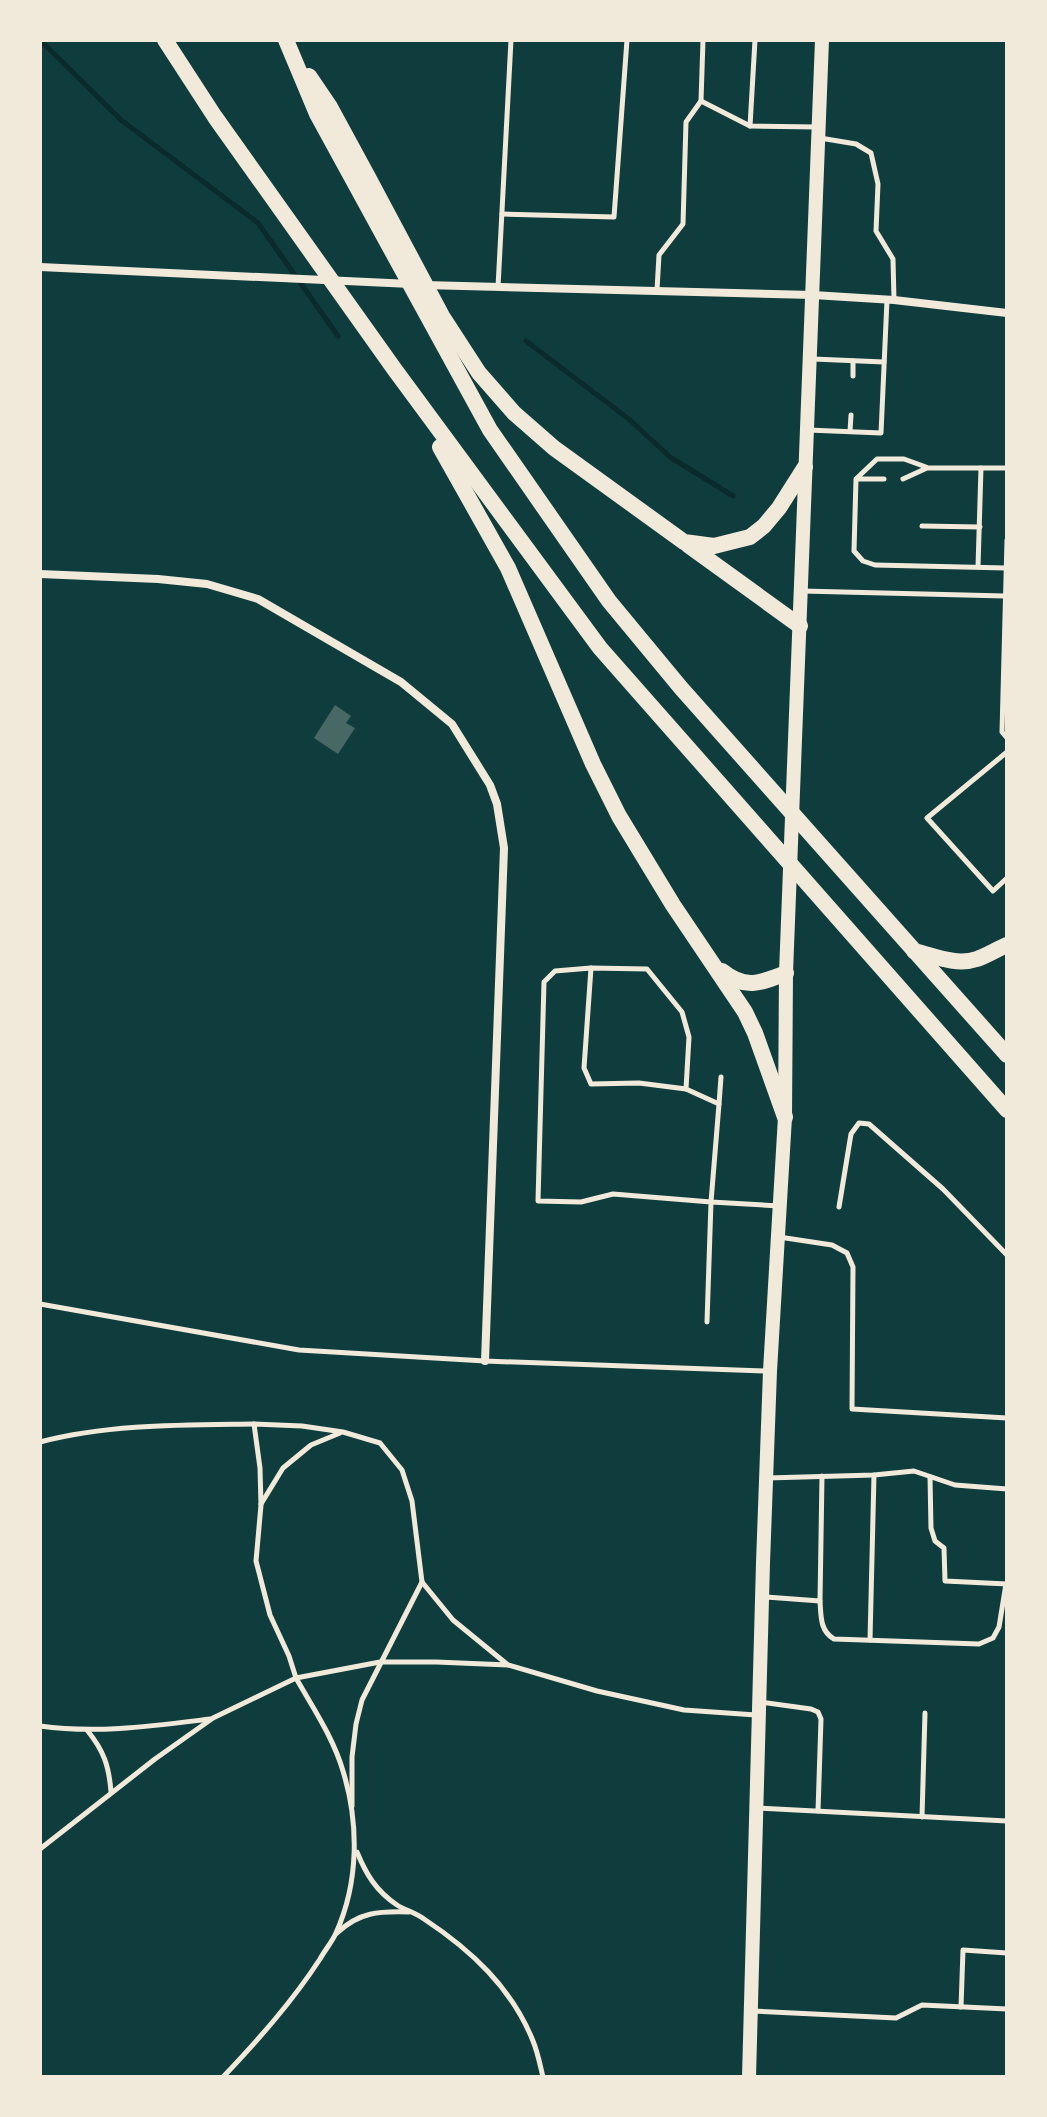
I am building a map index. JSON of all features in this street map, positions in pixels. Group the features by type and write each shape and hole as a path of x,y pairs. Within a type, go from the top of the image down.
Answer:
{"highway":[{"path":"165,40 215,117 395,370 600,648 1007,1110"},
{"path":"287,42 330,107 442,316 479,373 514,413 554,448 800,626"},
{"path":"287,42 317,114 490,430 609,601 681,688 1007,1055"},
{"path":"395,370 508,568 593,764 619,816 745,1012 785,1117"},
{"path":"684,542 714,546 750,537 779,508 805,467"},
{"path":"914,951 949,961 966,962 1007,945"},
{"path":"708,955 724,973 744,983 760,983 786,973"}],"main road":[{"path":"749,2077 766,1478 785,1117 786,973 822,40"}],"street":[{"path":"40,267 498,288 813,295 1007,313"},
{"path":"40,574 207,584 258,599 401,682 452,724 490,785 497,804 504,848 485,1361"}],"lane":[{"path":"498,288 511,40"},
{"path":"502,214 614,217 627,40"},
{"path":"657,291 659,255 683,224 686,122 701,101 703,40"},
{"path":"750,126 755,40"},
{"path":"701,101 750,126 819,133 856,144 871,153 878,184 876,231 893,259 881,433 807,430"},
{"path":"810,359 884,362"},
{"path":"853,361 853,376"},
{"path":"850,431 851,415"},
{"path":"1006,568 875,565 863,561 854,551 856,479 877,459 904,459 927,468 1007,468"},
{"path":"903,479 927,468"},
{"path":"978,567 981,468"},
{"path":"856,479 884,479"},
{"path":"922,526 980,527"},
{"path":"1007,540 1002,732 1007,738"},
{"path":"801,591 1005,596"},
{"path":"1007,752 927,818 993,891 1007,878"},
{"path":"591,968 584,1068 591,1084 639,1083 686,1089 719,1104"},
{"path":"686,1089 689,1037 682,1012 647,969 555,971 544,982 538,1201 581,1202 613,1194 780,1206"},
{"path":"707,1322 711,1202 721,1077"},
{"path":"839,1207 851,1134 859,1123 869,1124 943,1189 1007,1255"},
{"path":"778,1237 832,1245 847,1253 853,1267 852,1409 1007,1418"},
{"path":"40,1304 299,1350 485,1361 770,1371"},
{"path":"254,1424 261,1505 256,1561 270,1615 296,1678 327,1732 343,1771 352,1820"},
{"path":"40,1442 150,1425 254,1424 343,1432 380,1443 402,1470 412,1501 422,1582 453,1620 508,1665"},
{"path":"261,1505 283,1468 311,1445 343,1432"},
{"path":"766,1478 914,1471 955,1485 1007,1489"},
{"path":"870,1640 874,1475"},
{"path":"822,1476 820,1601 826,1634 834,1639 979,1644 993,1638 999,1627 1007,1584 945,1581 944,1548 935,1541 931,1528 930,1477"},
{"path":"336,1933 355,1859 352,1757 356,1724 362,1700 422,1582"},
{"path":"762,1597 820,1601"},
{"path":"40,1849 111,1792 213,1718 296,1678 380,1662 508,1665 597,1691 684,1710 811,1709 818,1712 821,1719 818,1811"},
{"path":"922,1817 925,1713"},
{"path":"40,1726 66,1730 121,1730 213,1718"},
{"path":"86,1730 99,1745 110,1770 111,1792"},
{"path":"757,1808 1007,1821"},
{"path":"354,1845 366,1875 379,1891 422,1917 494,1976 516,2005 534,2043 543,2077"},
{"path":"223,2077 258,2040 306,1980 336,1933 349,1921 366,1914 390,1911 413,1913"},
{"path":"961,2007 963,1950 1007,1953"},
{"path":"751,2011 896,2018 922,2005 1007,2009"}],"building":[{"path":"335,705 351,716 346,723 355,728 338,754 314,738"}],"waterway":[{"path":"40,40 121,120 258,223 338,336"},
{"path":"526,341 630,420 670,457 733,496"}]}
